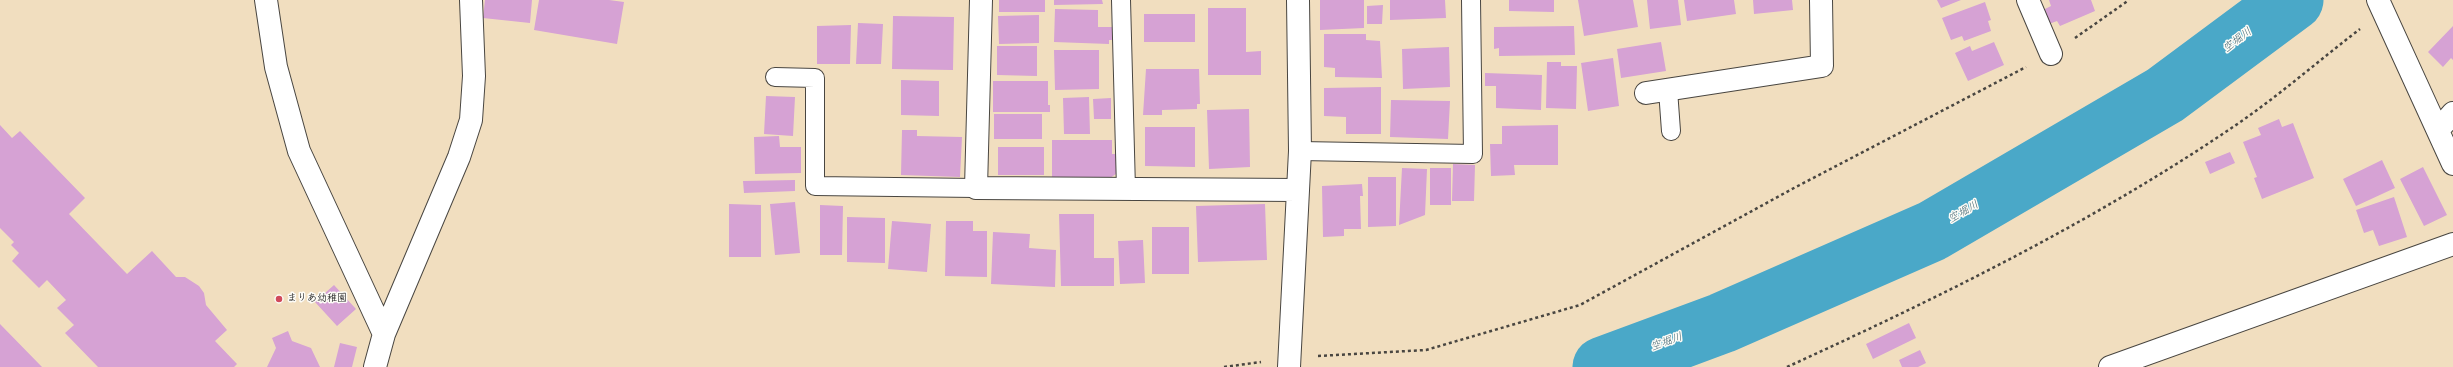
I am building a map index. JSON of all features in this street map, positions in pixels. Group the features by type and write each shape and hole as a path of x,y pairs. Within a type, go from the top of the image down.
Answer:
{"street":[{"path":"266,0 276,67 299,151 384,334"},
{"path":"375,367 384,334 460,157 471,120 474,76 471,0"},
{"path":"980,0 976,188 1298,190"},
{"path":"1290,362 1300,151 1298,0"},
{"path":"1657,92 1822,66 1821,0"},
{"path":"2028,0 2051,54"},
{"path":"2378,0 2453,164"},
{"path":"2438,130 2453,113"},
{"path":"2110,367 2453,244"}],"lane":[{"path":"1121,0 1126,189"},
{"path":"1300,151 1473,154 1471,0"},
{"path":"775,77 815,78 815,186 976,188"},
{"path":"1657,92 1671,130"}],"path":[{"path":"1224,367 1426,350 1580,305 1801,184 2051,54 2129,0"},
{"path":"1787,367 1906,312 2066,230 2231,129 2362,27"}],"building":[{"path":"485,0 532,0 530,23 483,18"},
{"path":"539,0 609,0 624,2 617,44 534,30"},
{"path":"999,0 1045,0 1045,12 999,12"},
{"path":"1054,0 1102,0 1103,4 1054,5"},
{"path":"1320,0 1364,0 1364,28 1320,30"},
{"path":"1390,0 1445,0 1446,18 1390,20"},
{"path":"1509,0 1554,0 1554,12 1509,11"},
{"path":"1578,0 1633,0 1638,27 1584,36"},
{"path":"1647,0 1678,0 1681,25 1650,29"},
{"path":"1684,0 1734,0 1736,14 1687,21"},
{"path":"1753,0 1792,0 1793,10 1754,14"},
{"path":"1937,0 1961,0 1941,8"},
{"path":"2049,0 2091,0 2095,11 2060,26 2057,21 2049,24 2043,10 2051,6"},
{"path":"1985,2 1991,20 1988,21 1991,31 1964,41 1962,36 1951,40 1942,18"},
{"path":"1383,5 1382,24 1367,24 1367,6"},
{"path":"1208,8 1246,8 1246,52 1261,51 1261,75 1208,75"},
{"path":"1055,9 1098,10 1098,27 1112,27 1112,40 1109,40 1109,44 1054,42"},
{"path":"1144,14 1195,14 1195,42 1144,42"},
{"path":"1039,15 1039,43 999,44 998,16"},
{"path":"893,16 954,17 953,70 892,69"},
{"path":"858,23 883,24 881,64 856,64"},
{"path":"851,25 850,64 817,64 817,26"},
{"path":"1574,26 1575,55 1499,56 1499,48 1494,49 1494,27"},
{"path":"2453,26 2453,60 2451,58 2443,67 2428,52"},
{"path":"1324,34 1366,34 1366,40 1380,41 1382,78 1335,77 1335,68 1324,67"},
{"path":"1661,42 1666,71 1621,78 1617,49"},
{"path":"1994,42 2004,65 1968,81 1955,53 1970,46 1972,51"},
{"path":"997,46 1037,46 1037,76 997,75"},
{"path":"1449,47 1450,87 1403,89 1402,49"},
{"path":"1054,50 1099,50 1099,89 1055,90"},
{"path":"1613,58 1619,106 1588,111 1581,63"},
{"path":"1547,62 1561,62 1561,66 1577,66 1576,109 1546,108"},
{"path":"1146,69 1199,69 1200,104 1197,104 1197,109 1162,110 1162,115 1143,115"},
{"path":"1485,73 1542,75 1541,110 1496,108 1496,86 1485,86"},
{"path":"901,80 939,81 939,116 901,115"},
{"path":"993,81 1048,81 1048,105 1050,105 1050,112 993,112"},
{"path":"1381,87 1381,134 1346,134 1346,117 1324,116 1324,88"},
{"path":"766,96 795,97 793,136 764,134"},
{"path":"1089,97 1090,134 1064,134 1063,98"},
{"path":"1111,98 1111,119 1094,119 1093,99"},
{"path":"1391,100 1450,101 1448,139 1390,137"},
{"path":"1249,109 1250,167 1209,169 1207,110"},
{"path":"994,114 1042,114 1042,139 994,139"},
{"path":"2279,119 2282,127 2293,123 2314,178 2262,199 2254,178 2257,177 2243,142 2261,135 2258,128"},
{"path":"0,125 12,138 20,131 85,198 69,214 127,274 152,251 176,277 185,277 199,286 204,293 206,305 227,330 215,341 237,364 234,367 98,367 65,333 74,325 57,308 66,300 47,280 39,288 12,261 19,253 11,245 14,242 0,228"},
{"path":"1558,125 1558,165 1514,165 1515,175 1491,176 1490,144 1502,144 1502,126"},
{"path":"1145,127 1195,127 1195,167 1145,166"},
{"path":"902,130 917,130 917,136 962,137 960,177 901,175"},
{"path":"779,136 780,147 801,147 801,173 755,174 754,137"},
{"path":"1052,140 1112,140 1112,154 1116,154 1116,174 1110,178 1052,178"},
{"path":"998,147 1044,147 1044,175 998,175"},
{"path":"2230,152 2235,163 2210,174 2205,162"},
{"path":"2382,160 2395,188 2356,206 2343,179"},
{"path":"1453,164 1475,165 1474,201 1452,201"},
{"path":"2423,167 2447,215 2424,226 2400,179"},
{"path":"1402,168 1427,169 1425,215 1399,225"},
{"path":"1430,168 1451,168 1451,205 1430,205"},
{"path":"1368,177 1396,177 1396,226 1368,227"},
{"path":"795,180 795,191 744,193 743,181"},
{"path":"1362,184 1363,196 1360,196 1361,229 1344,229 1344,236 1323,237 1322,186"},
{"path":"2394,197 2407,237 2379,246 2373,230 2364,233 2356,210"},
{"path":"795,202 800,253 775,255 770,204"},
{"path":"729,204 761,205 761,257 729,257"},
{"path":"1265,204 1267,260 1198,262 1196,206"},
{"path":"820,205 843,206 842,255 820,255"},
{"path":"1059,214 1094,214 1094,258 1114,258 1114,286 1061,286"},
{"path":"847,217 885,218 885,263 847,262"},
{"path":"892,221 931,224 927,272 888,269"},
{"path":"946,221 973,221 973,231 987,231 987,277 945,276"},
{"path":"1152,227 1189,227 1189,274 1152,274"},
{"path":"993,232 1030,234 1029,248 1056,250 1055,287 991,284"},
{"path":"1143,240 1145,283 1120,284 1118,241"},
{"path":"334,285 356,309 337,326 315,302"},
{"path":"1909,323 1916,338 1873,359 1866,344"},
{"path":"0,324 42,367 0,367"},
{"path":"288,331 292,341 311,348 320,367 267,367 276,348 272,338"},
{"path":"340,343 357,347 352,367 334,367"},
{"path":"1920,350 1926,363 1918,367 1902,367 1899,360"}],"waterway":[{"name":"空堀川","path":"1603,367 1722,323 1932,231 2165,95 2293,0"}],"place":[{"name":"まりあ幼稚園","path":"279,299"}]}
